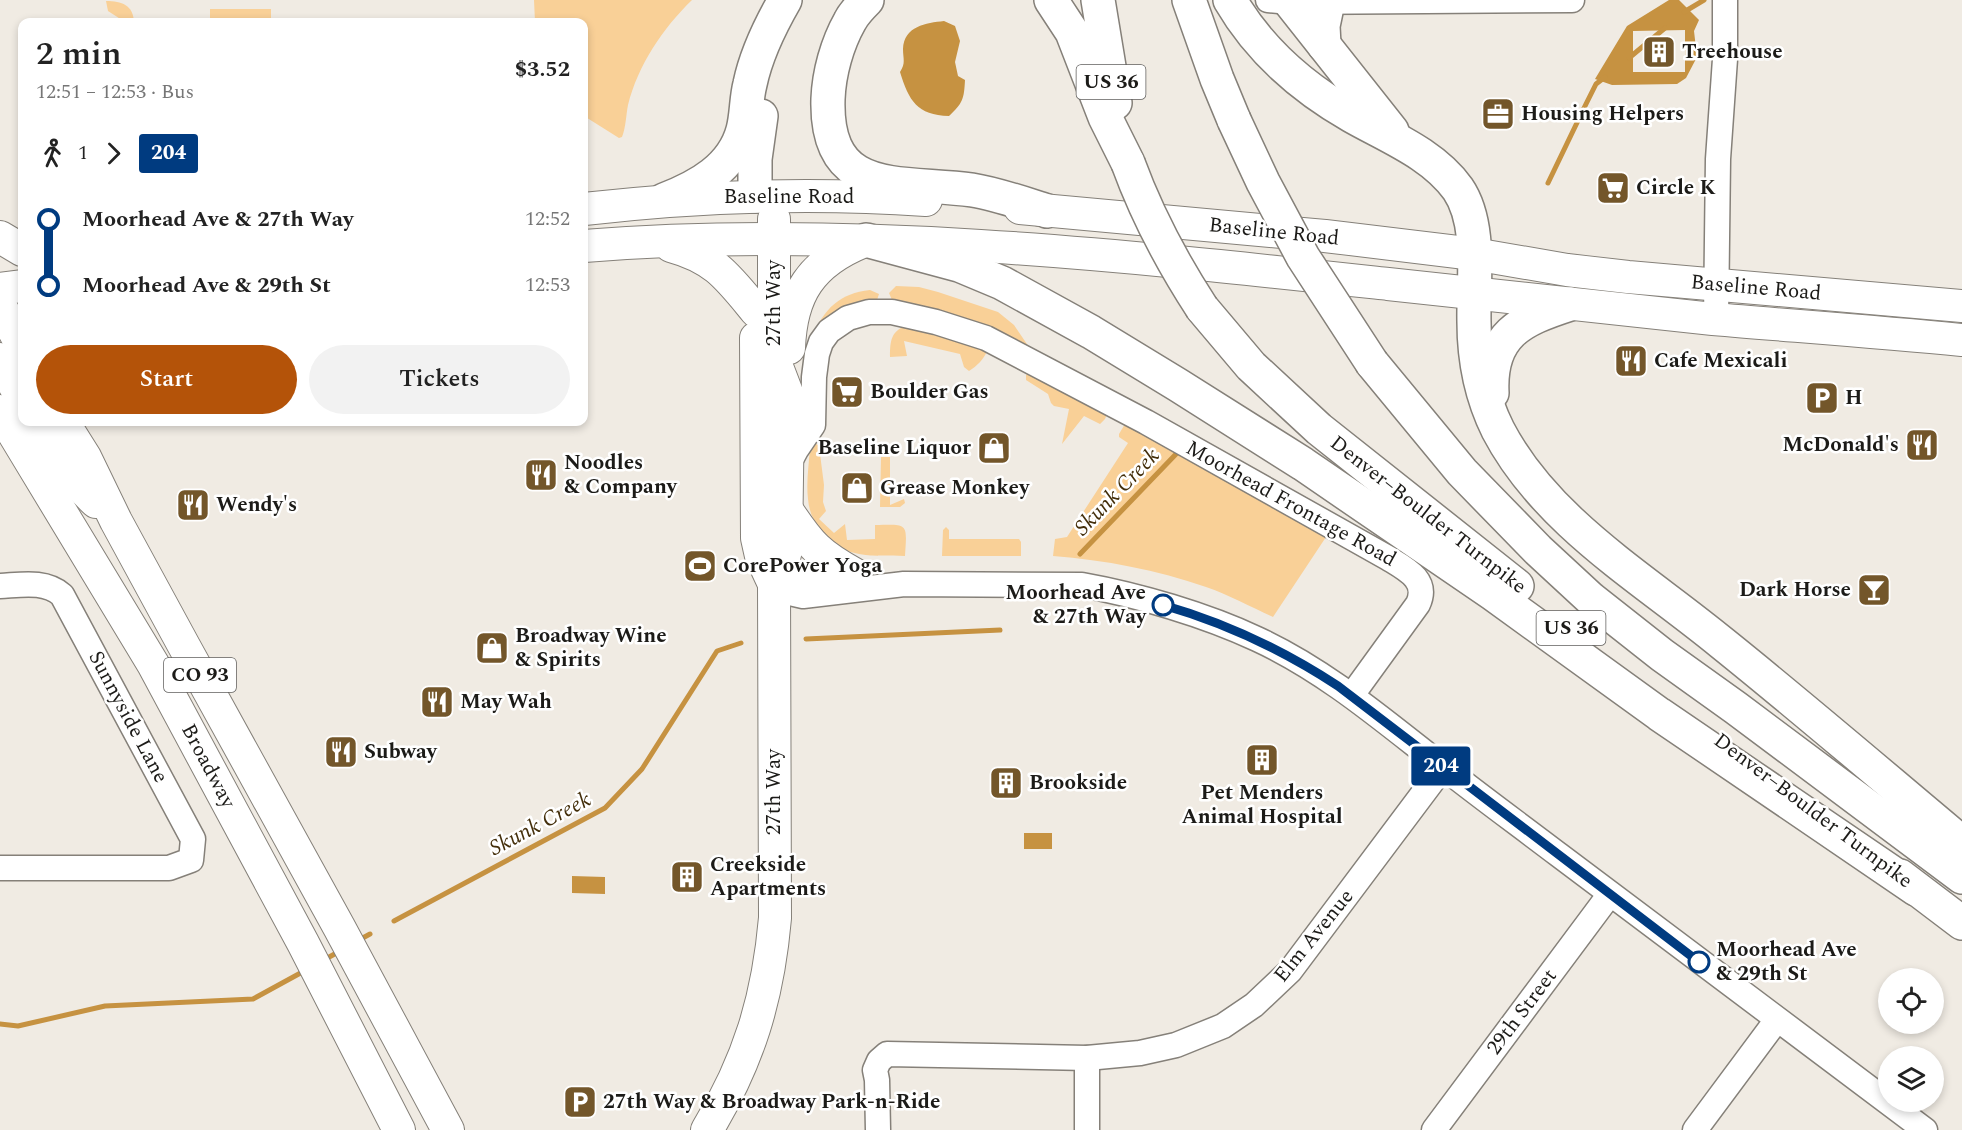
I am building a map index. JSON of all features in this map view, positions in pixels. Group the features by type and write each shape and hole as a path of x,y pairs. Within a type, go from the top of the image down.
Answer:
{"highway":[{"path":"664,200 693,189 714,173 735,151 744,128 750,84 762,47 785,0"},
{"path":"764,196 755,159 765,88 803,0"},
{"path":"867,0 850,19 834,59 828,88 827,114 830,135 840,157 855,171 874,180 988,193 1047,211"},
{"path":"1051,0 1072,32 1105,117 1128,163"},
{"name":"Denver–Boulder Turnpike","path":"1098,0 1105,52 1128,163 1139,193 1160,239 1202,308 1251,366 1319,429 1572,629 1962,923"},
{"name":"Denver–Boulder Turnpike","path":"1189,0 1234,120 1267,191 1303,257 1372,363 1462,472 1538,550 1591,599 1662,655 1745,714 1962,877"},
{"path":"1230,0 1259,40 1287,71 1332,104 1406,146 1444,173 1463,196 1469,215 1474,254 1474,326 1478,372 1486,404 1518,465 1537,489 1579,530 1721,642 1962,843"},
{"path":"1282,1 1324,45 1406,146"},
{"path":"1324,45 1323,26 1328,2"},
{"path":"866,240 959,265 1002,283 1091,332 1303,464 1493,594 1659,714 1916,888"},
{"path":"1497,428 1492,403 1491,376 1494,358 1500,344 1507,335 1527,320 1570,304"}],"main road":[{"name":"Baseline Road","path":"588,208 664,200 764,196 901,198 987,204 1314,235 1474,254 1587,273 1962,306"},
{"name":"27th Way","path":"707,1130 728,1095 762,1006 771,961 775,918 774,584 786,550 788,400 774,359 764,196"},
{"path":"0,237 18,248"},
{"name":"27th Way","path":"765,240 756,311 757,538 761,556 774,584"},
{"name":"Baseline Road","path":"588,246 655,242 866,240 994,246 1218,266 1716,319 1962,340"},
{"path":"788,400 790,323 806,284 826,262 866,240"},
{"path":"655,242 704,257 724,273 756,311"},
{"path":"18,291 5,307 18,337"},
{"path":"0,359 18,392"},
{"name":"Broadway","path":"0,411 153,664 319,974 399,1130"},
{"path":"37,426 51,451 84,491 117,521"},
{"name":"Broadway","path":"66,426 85,457 184,646 448,1130"},
{"path":"787,510 817,551 856,575"}],"street":[{"path":"1282,1 1572,0"},
{"path":"1716,319 1718,159 1724,75 1725,0"},
{"name":"Moorhead Frontage Road","path":"813,425 817,354 821,342 829,331 848,318 869,312 892,312 936,322 993,341 1146,422 1379,553 1416,577 1421,591 1418,604 1352,695"},
{"path":"788,400 802,419 813,425 788,465"},
{"path":"904,584 856,575 803,573 782,579 774,584 790,593 803,596 904,584 1066,585 1105,589 1189,613 1257,639 1301,662 1352,695 1776,1021 1925,1130"},
{"name":"Sunnyside Lane","path":"0,586 45,585 54,588 62,595 193,839 192,860 169,868 0,868"},
{"name":"Elm Avenue","path":"878,1130 878,1080 875,1070 879,1060 887,1054 1087,1058 1140,1053 1176,1045 1222,1026 1254,1005 1290,971 1443,767"},
{"name":"29th Street","path":"1434,1130 1610,894"},
{"path":"1695,1130 1776,1021"},
{"path":"1087,1058 1087,1130"}],"shaded area":[{"path":"534,0 692,0 671,23 645,62 632,90 622,137 619,138 588,119 588,18 535,18"},
{"path":"1669,0 1679,0 1699,20 1694,31 1697,57 1686,78 1677,84 1612,85 1595,79 1627,26","holes":["1685,30 1685,72 1633,72 1633,31"]},
{"path":"106,1 117,2 126,5 133,18 119,18 108,11"},
{"path":"210,9 271,9 271,18 210,18"},
{"path":"944,21 955,26 960,41 955,62 958,76 965,80 962,100 949,116 929,113 916,104 907,91 900,72 904,63 903,49 907,35 917,27"},
{"path":"896,286 919,287 998,312 1014,325 1031,350 977,322 892,300 889,293"},
{"path":"870,290 879,294 877,300 813,335 822,317 834,304 850,295"},
{"path":"906,326 924,329 987,351 980,362 969,371 964,367 960,354 904,341 907,356 890,357 892,337"},
{"path":"1030,372 1107,414 1105,419 1100,424 1084,416 1062,444 1069,409 1054,406 1048,394 1026,380 1026,375"},
{"path":"1125,424 1328,534 1273,617 1215,590 1169,576 1111,563 1053,556 1055,539 1067,537 1128,443 1119,437"},
{"path":"815,443 819,446 824,485 823,502 826,511 819,519 834,533 845,524 847,540 875,539 875,525 900,526 904,528 906,537 905,556 851,552 832,542 820,529 811,513 807,493 810,447"},
{"path":"881,457 890,457 890,505 904,499 905,503 900,507 880,507"},
{"path":"946,527 949,530 949,539 1019,539 1021,556 942,556 943,530"},
{"path":"1024,833 1052,833 1052,849 1024,849"},
{"path":"572,876 605,877 605,894 572,893"}],"waterway":[{"name":"Skunk Creek","path":"1684,12 1704,0"},
{"name":"Skunk Creek","path":"1629,58 1665,28"},
{"name":"Skunk Creek","path":"1548,183 1596,84 1605,77"},
{"name":"Skunk Creek","path":"1080,554 1177,453"},
{"name":"Skunk Creek","path":"806,639 1000,630"},
{"name":"Skunk Creek","path":"394,921 605,808 642,769 717,651 741,643"},
{"name":"Skunk Creek","path":"359,940 370,934"},
{"name":"Skunk Creek","path":"322,961 340,951"},
{"name":"Skunk Creek","path":"0,1024 18,1026 105,1006 253,999 306,970"}],"bus line":[{"name":"204","path":"1163,605 1257,639 1292,657 1352,695 1699,962"}],"place":[{"name":"Treehouse","path":"1659,52"},
{"name":"Housing Helpers","path":"1498,114"},
{"name":"Circle K","path":"1613,188"},
{"name":"Cafe Mexicali","path":"1631,361"},
{"name":"Boulder Gas","path":"847,392"},
{"name":"H","path":"1822,398"},
{"name":"McDonald's","path":"1922,445"},
{"name":"Baseline Liquor","path":"994,448"},
{"name":"Noodles & Company","path":"541,475"},
{"name":"Grease Monkey","path":"857,488"},
{"name":"Wendy's","path":"193,505"},
{"name":"CorePower Yoga","path":"700,566"},
{"name":"Dark Horse","path":"1874,590"},
{"name":"Moorhead Ave & 27th Way","path":"1163,605"},
{"name":"Broadway Wine & Spirits","path":"492,648"},
{"name":"May Wah","path":"437,702"},
{"name":"Subway","path":"341,752"},
{"name":"Pet Menders Animal Hospital","path":"1262,760"},
{"name":"Brookside","path":"1006,783"},
{"name":"Creekside Apartments","path":"687,877"},
{"name":"Moorhead Ave & 29th St","path":"1699,962"},
{"name":"27th Way & Broadway Park-n-Ride","path":"580,1102"}]}
